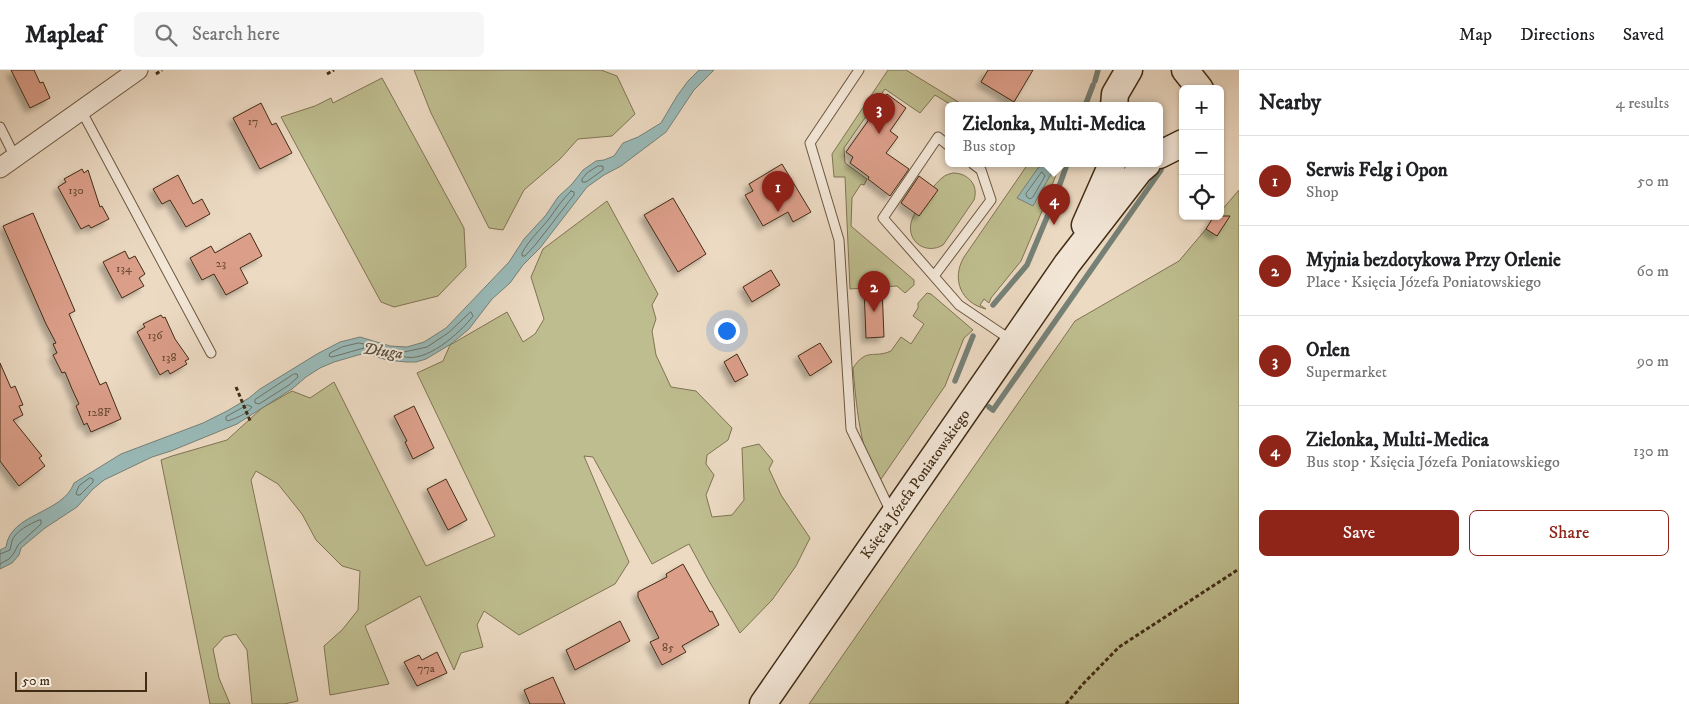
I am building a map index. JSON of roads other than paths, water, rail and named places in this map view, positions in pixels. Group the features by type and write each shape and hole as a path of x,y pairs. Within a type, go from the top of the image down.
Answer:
{"main road":[{"path":"1114,102 1118,85 1129,70"},
{"path":"1185,70 1197,85"},
{"path":"1205,85 1210,70"},
{"path":"1163,153 1179,145"},
{"name":"Księcia Józefa Poniatowskiego","path":"1067,264 1111,167"},
{"name":"Księcia Józefa Poniatowskiego","path":"763,704 1067,264 1143,167"}],"street":[{"path":"0,168 138,70"}],"lane":[{"path":"859,70 810,143 839,240 852,430 893,516"},
{"path":"81,110 212,353"},
{"path":"0,126 15,157"},
{"path":"945,143 938,137 883,218 959,304 1014,342"},
{"path":"934,276 991,200 981,170 977,167"}],"water":[{"name":"Długa","path":"699,70 714,70 694,90 666,132 621,166 587,187 540,248 523,265 510,283 492,299 469,329 451,344 426,359 416,362 387,360 365,353 320,368 292,389 237,424 152,457 104,480 77,507 45,528 21,548 19,555 12,563 0,569 0,550 6,547 10,536 17,527 59,501 68,493 74,483 121,454 203,423 227,411 317,354 340,342 360,337 390,346 407,347 424,342 446,328 509,262 524,239 583,170 596,161 614,156 623,143 638,137 661,123 677,96"},
{"path":"1052,167 1051,174 1033,206 1017,198 1038,168"}],"waterway":[{"path":"1095,81 1098,70"},
{"path":"1087,102 1093,85"},
{"path":"993,305 1027,265 1066,167"},
{"path":"989,407 993,410 1161,170"},
{"path":"955,381 973,336"}],"place":[{"name":"Orlen","path":"879,134"},
{"name":"Serwis Felg i Opon","path":"778,212"},
{"name":"Zielonka, Multi-Medica","path":"1054,225"},
{"name":"Myjnia bezdotykowa Przy Orlenie","path":"874,312"}]}
